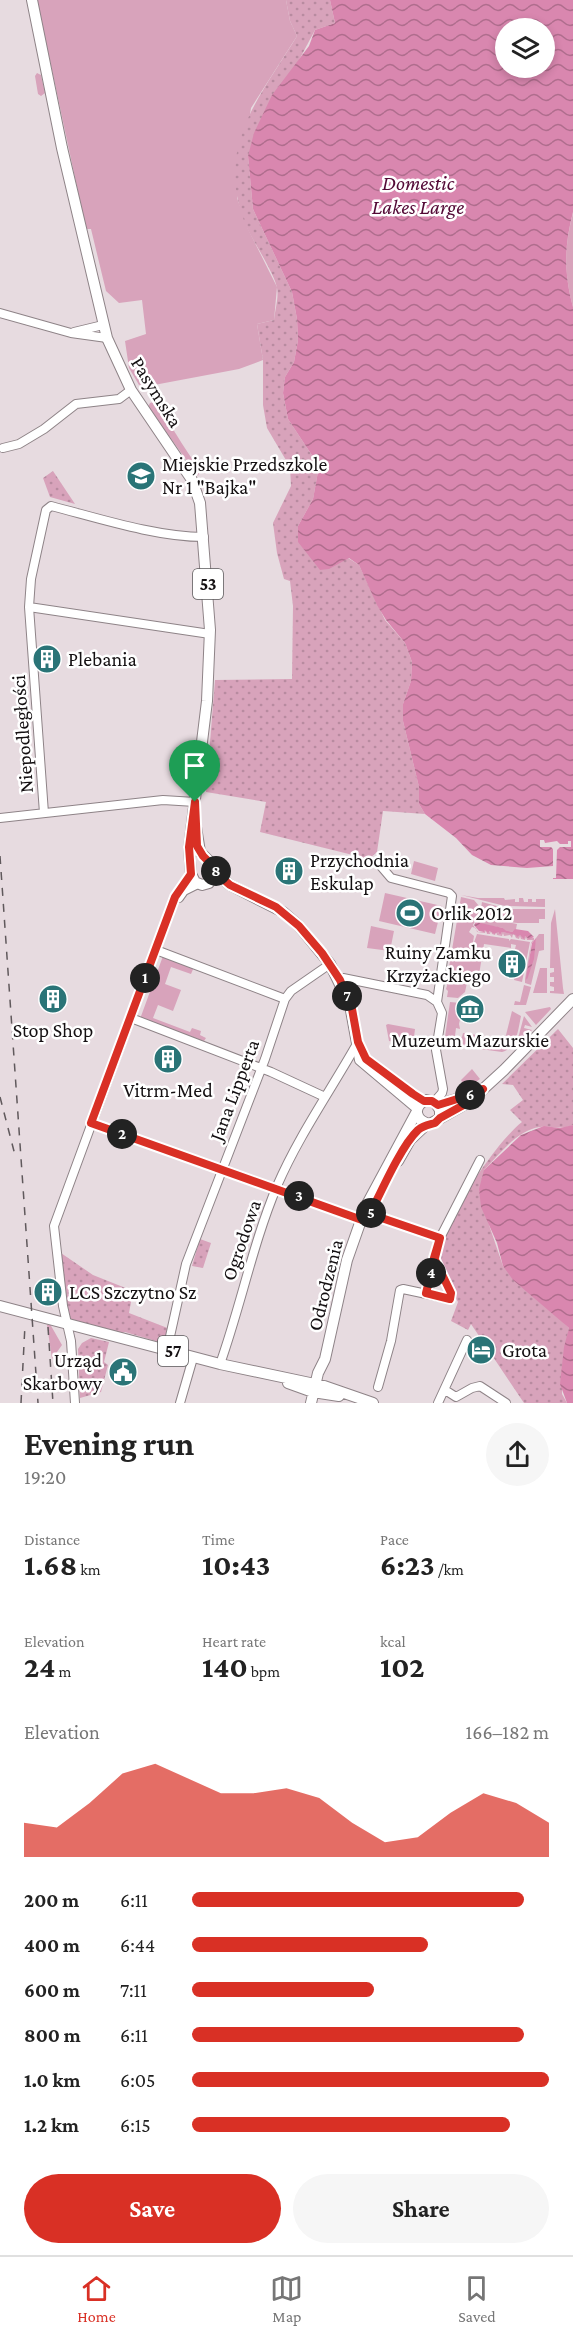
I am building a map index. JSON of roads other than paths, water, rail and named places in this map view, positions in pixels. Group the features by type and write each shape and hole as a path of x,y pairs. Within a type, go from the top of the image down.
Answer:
{"main road":[{"name":"Pasymska","path":"32,0 62,148 107,338 131,390 194,483 201,511 210,634 209,681 189,847 191,870"},
{"name":"Pasymska","path":"195,802 197,846 207,860"},
{"path":"207,860 197,861 191,870 204,884 216,873"},
{"name":"53","path":"207,860 225,882 276,907 292,920 330,964 340,980 352,1009 360,1060 426,1106"},
{"name":"53","path":"204,884 259,899"},
{"path":"427,1124 435,1123 469,1102 504,1071 571,1001"},
{"name":"53","path":"358,1042 370,1062 426,1106"},
{"path":"426,1106 467,1096 483,1089"},
{"path":"426,1106 440,1118"},
{"name":"53","path":"426,1106 420,1120 427,1124"},
{"name":"Odrodzenia","path":"318,1393 347,1260 366,1213 426,1106"},
{"name":"Odrodzenia","path":"366,1213 410,1140 427,1124"},
{"name":"57","path":"0,1306 194,1358 280,1377 287,1382 318,1393"},
{"name":"Odrodzenia","path":"318,1393 326,1374 325,1359"},
{"path":"326,1374 331,1383 343,1392 372,1403"},
{"path":"318,1393 343,1392"},
{"path":"318,1393 372,1403"}],"street":[{"path":"0,313 71,333 107,338"},
{"path":"71,333 103,325"},
{"path":"3,448 19,444 44,429 76,404 119,399 131,390"},
{"name":"Niepodległości","path":"44,813 28,607 31,579 46,510 51,506 132,526 191,537 204,537"},
{"path":"28,607 210,634"},
{"path":"0,818 163,800 195,802"},
{"path":"379,864 391,878 449,893 452,896 437,1002"},
{"path":"75,1403 68,1323 63,1306 54,1226 175,897 191,870"},
{"path":"170,914 184,891 204,884"},
{"path":"156,950 285,999 291,991 330,964"},
{"path":"340,980 343,978 427,995 437,1002 442,1012 436,1050 443,1089 442,1093 426,1106"},
{"name":"Jana Lipperta","path":"167,1350 183,1276 285,999"},
{"path":"131,1018 261,1068 325,1097"},
{"name":"Ogrodowa","path":"220,1364 249,1266 276,1188 314,1114 358,1042"},
{"name":"Ogrodowa","path":"342,1070 360,1060"},
{"path":"91,1123 276,1188 366,1213 440,1238"},
{"path":"426,1293 440,1238 480,1160"},
{"path":"378,1387 391,1341 400,1290 450,1299 451,1295 434,1258"},
{"path":"438,1402 467,1340"},
{"path":"180,1403 194,1358"},
{"path":"445,1390 456,1397 480,1386 506,1403"}],"water":[{"name":"Domestic Lakes Large","path":"330,0 573,0 573,212 566,260 573,307 573,879 553,879 553,866 527,868 491,865 472,855 456,838 425,814 419,804 419,787 403,721 403,704 411,681 412,662 405,643 377,605 359,565 349,558 329,569 320,570 298,542 298,526 313,499 319,466 288,419 283,393 285,377 294,362 298,340 297,319 292,292 253,209 248,156 254,133 272,95 309,46 315,30 335,23"},
{"path":"476,922 512,932 515,929 528,931 534,937 529,939 525,936 524,939 520,935 517,937 502,932 500,935 498,932 494,934 485,930 484,932 479,931 474,925"},
{"path":"536,938 534,959 527,980 532,943"},
{"path":"573,1125 573,1403 567,1403 560,1384 564,1347 569,1328 513,1280 503,1266 497,1243 481,1207 479,1189 484,1170 521,1135 544,1126 560,1128"}],"railway":[{"path":"0,856 38,1403"},
{"path":"0,1097 15,1155"},
{"path":"21,1403 25,1325"},
{"path":"48,1327 53,1403"}],"place":[{"name":"Miejskie Przedszkole Nr 1 \"Bajka\"","path":"141,476"},
{"name":"Plebania","path":"47,659"},
{"name":"Przychodnia Eskulap","path":"289,871"},
{"name":"Orlik 2012","path":"410,913"},
{"name":"Ruiny Zamku Krzyżackiego","path":"512,964"},
{"name":"Stop Shop","path":"53,999"},
{"name":"Muzeum Mazurskie","path":"470,1009"},
{"name":"Vitrm-Med","path":"168,1059"},
{"name":"LCS Szczytno Sz","path":"48,1292"},
{"name":"Grota","path":"481,1350"},
{"name":"Urząd Skarbowy","path":"123,1372"}]}
